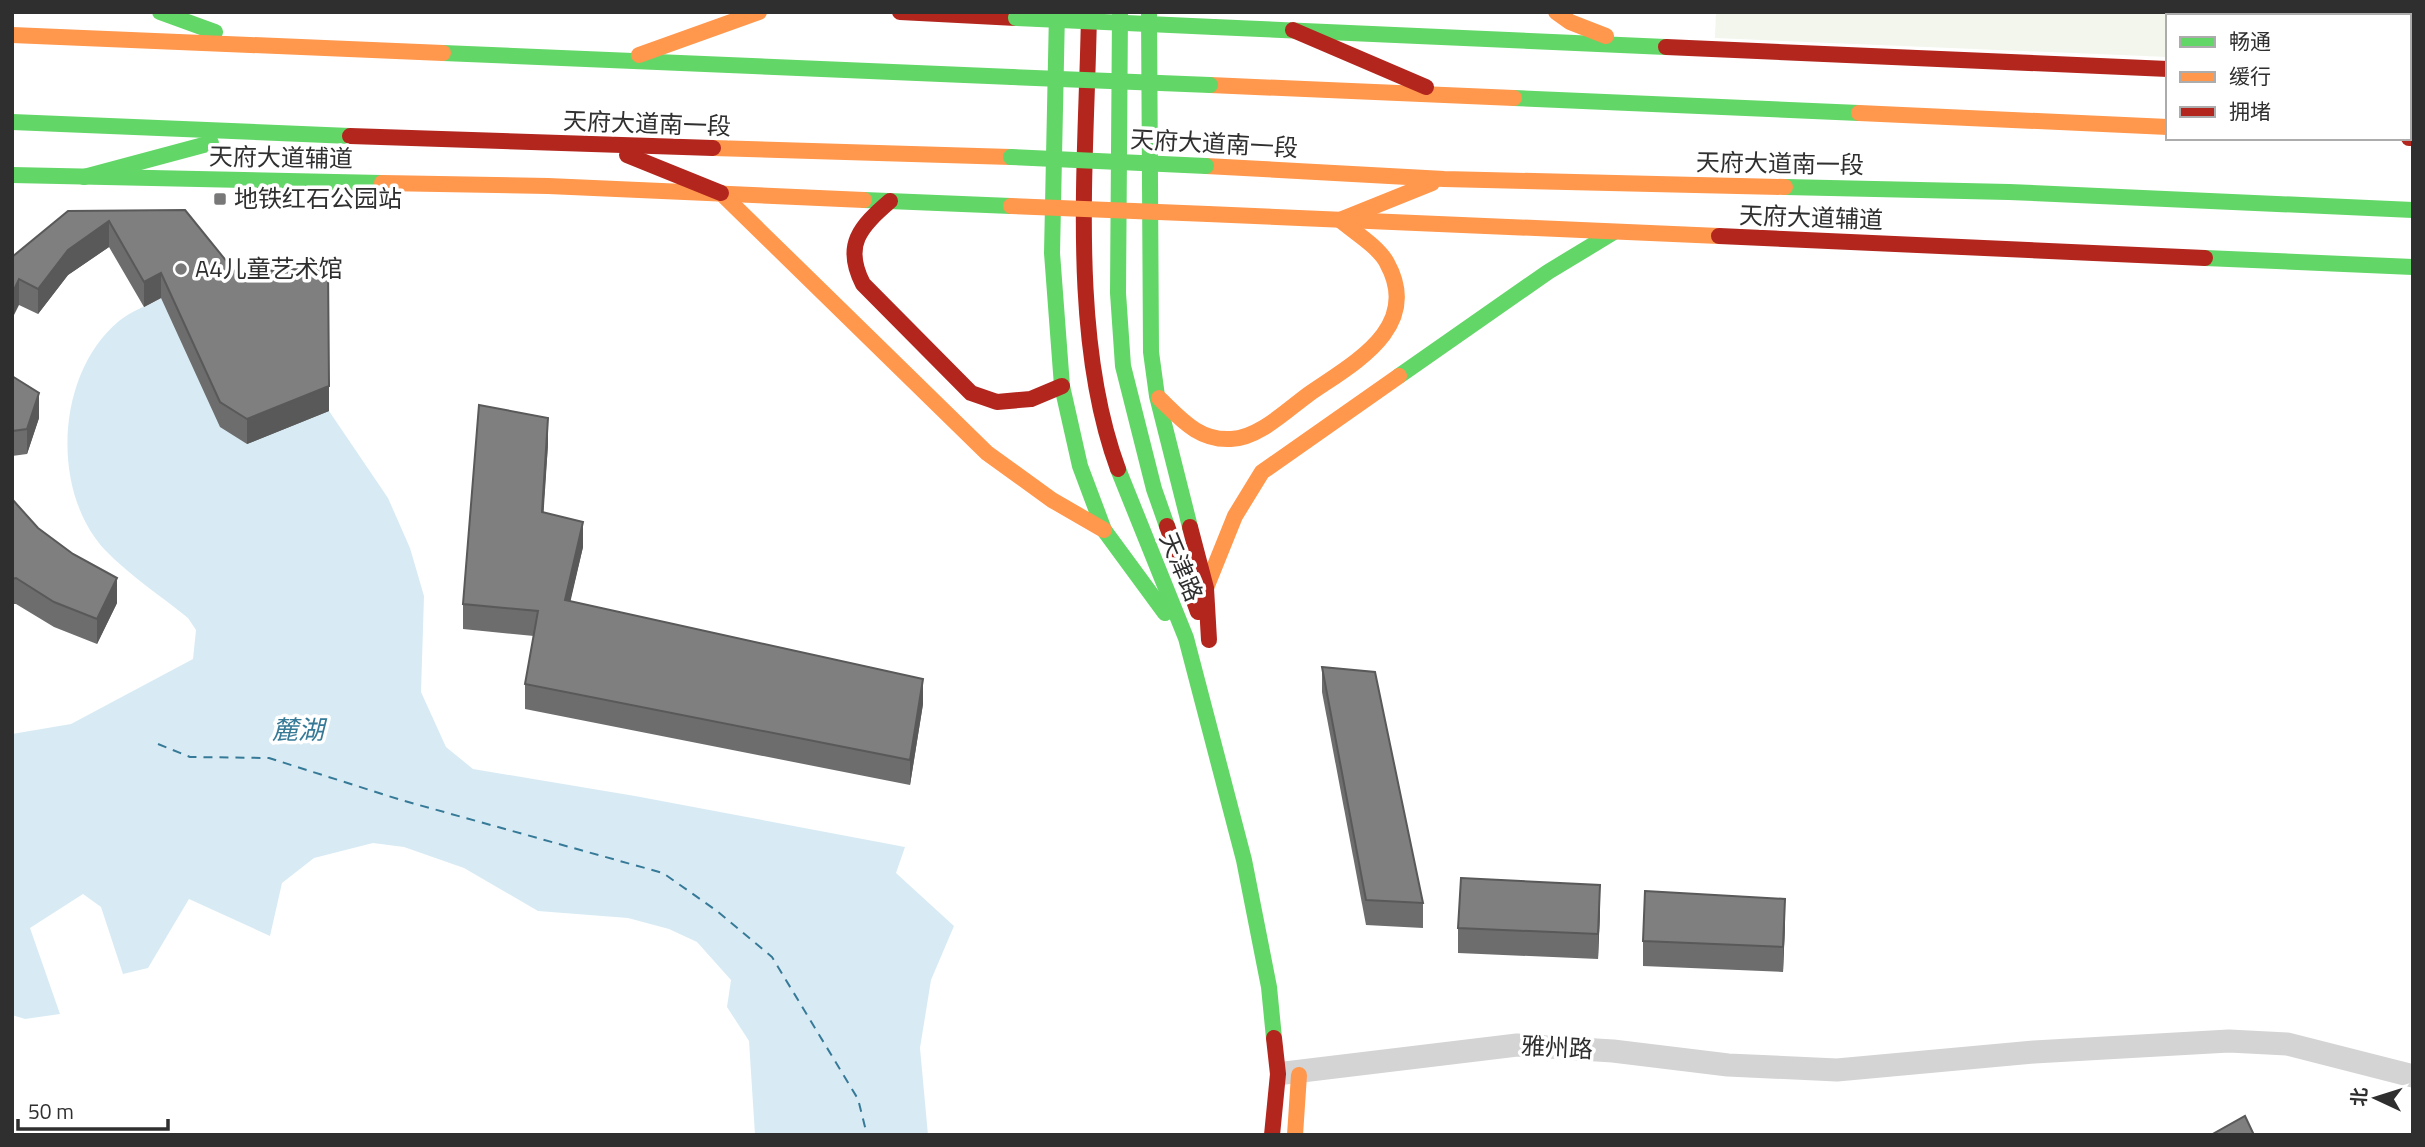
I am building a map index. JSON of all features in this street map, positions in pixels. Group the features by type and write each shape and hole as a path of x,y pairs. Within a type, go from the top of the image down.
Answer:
{"main road":[{"path":"160,12 250,44"},
{"path":"618,62 760,12"},
{"path":"900,12 2166,69"},
{"path":"1057,12 1052,253 1062,386 1080,466 1104,530 1186,639"},
{"name":"天津路","path":"1089,12 1085,289 1094,372 1111,450 1186,639 1207,713 1244,860 1269,987 1292,1068 1295,1135"},
{"name":"天津路","path":"1119,12 1118,293 1123,366 1154,489 1210,646 1206,589"},
{"path":"1149,12 1149,299 1157,396 1206,589"},
{"path":"1556,12 1570,22 1631,45"},
{"path":"1349,32 1372,19"},
{"path":"1293,30 1447,96"},
{"path":"12,35 2166,127"},
{"name":"天府大道南一段","path":"12,122 247,133 1011,157 1444,178 2009,192 2413,210"},
{"path":"84,177 247,133"},
{"path":"603,145 720,193 987,453 1052,500 1104,530"},
{"name":"天府大道辅道","path":"12,175 548,186 2413,267"},
{"path":"1157,396 1196,433 1231,439 1257,431 1377,347 1394,318 1396,289 1387,262 1340,220 1444,178"},
{"path":"890,201 862,225 852,251 853,269 863,284 971,393 997,402 1031,399 1062,386"},
{"path":"1206,589 1235,516 1262,472 1548,272 1614,232"},
{"name":"天津路","path":"1272,1135 1292,1068"}],"street":[{"name":"雅州路","path":"1292,1068 1517,1045 1613,1051 1728,1065 1837,1070 2048,1051 2229,1041 2287,1044 2413,1076"}],"shaded area":[{"path":"1716,12 2413,12 2413,68 2411,14 2166,14 2166,57 1715,38"}],"water":[{"name":"麓湖","path":"161,298 329,411 388,498 410,548 424,596 421,692 446,747 473,769 635,796 905,847 896,873 954,926 931,980 920,1048 928,1135 755,1135 749,1041 727,1007 731,980 697,942 669,929 628,918 538,911 464,868 404,847 373,843 314,858 282,883 270,936 189,899 148,968 123,974 101,907 83,894 30,928 60,1014 25,1019 12,1015 12,734 71,724 193,659 196,630 188,618 105,550 87,525 75,497 69,465 68,433 72,401 82,370 98,343 119,321"}],"building":[{"path":"185,210 236,273 328,267 329,386 247,419 220,402 161,273 144,282 109,221 68,250 38,289 19,279 12,294 12,257 68,211"},
{"path":"12,376 39,393 27,429 12,431"},
{"path":"479,405 548,418 542,512 583,522 565,600 923,679 910,760 525,684 538,611 463,604"},
{"path":"12,499 38,528 73,554 117,578 97,619 54,602 16,578 12,579"},
{"path":"1322,667 1375,672 1423,903 1366,900"},
{"path":"1461,878 1600,885 1598,934 1458,928"},
{"path":"1645,891 1785,899 1783,947 1643,941"},
{"path":"2245,1116 2254,1135 2211,1135"}],"ferry route":[{"path":"158,744 190,757 269,758 401,800 663,873 717,911 772,957 858,1099 867,1135"}],"traffic: fast":[{"path":"160,12 215,32"},
{"path":"1057,12 1052,253 1062,386 1080,466 1104,530 1165,613"},
{"path":"1120,12 1118,293 1123,366 1154,489 1167,526"},
{"path":"1149,12 1151,352 1157,396 1190,527"},
{"path":"1016,18 1214,27"},
{"path":"1214,27 1666,47"},
{"path":"443,53 1012,77"},
{"path":"1012,77 1210,85"},
{"path":"1514,98 1859,113"},
{"path":"12,122 350,136"},
{"path":"84,177 211,143"},
{"path":"1011,157 1206,166"},
{"path":"12,175 382,183"},
{"path":"1785,187 2009,192 2413,210"},
{"path":"864,200 1011,206"},
{"path":"1399,376 1548,272 1614,232"},
{"path":"2205,258 2413,267"},
{"path":"1118,469 1186,638 1244,860 1269,987 1274,1038"}],"traffic: slow":[{"path":"639,55 759,12"},
{"path":"1556,12 1570,22 1606,36"},
{"path":"12,35 443,53"},
{"path":"1210,85 1514,98"},
{"path":"1859,113 2166,127"},
{"path":"713,148 1011,157"},
{"path":"1206,166 1444,179 1785,187"},
{"path":"382,183 548,186 864,200"},
{"path":"1340,220 1432,183"},
{"path":"721,193 987,453 1052,500 1104,530"},
{"path":"1011,206 1208,214"},
{"path":"1208,214 1719,236"},
{"path":"1159,398 1199,432 1219,439 1241,437 1262,429 1362,357 1378,342 1396,307 1396,286 1383,257 1340,220"},
{"path":"1206,588 1235,516 1262,472 1399,376"},
{"path":"1295,1135 1299,1075"}],"traffic: jam":[{"path":"900,12 1016,18"},
{"path":"1089,12 1084,184 1086,303 1092,361 1102,416 1118,469"},
{"path":"1293,30 1426,87"},
{"path":"1666,47 2166,69"},
{"path":"350,136 713,148"},
{"path":"627,155 721,193"},
{"path":"890,201 863,228 855,247 857,270 863,284 971,393 997,402 1031,399 1062,386"},
{"path":"1719,236 2205,258"},
{"path":"1167,526 1198,612"},
{"path":"1190,527 1206,588 1209,640"},
{"path":"1272,1135 1278,1074 1274,1038"}],"place":[{"name":"地铁红石公园站","path":"220,199"},
{"name":"A4儿童艺术馆","path":"181,269"}]}
